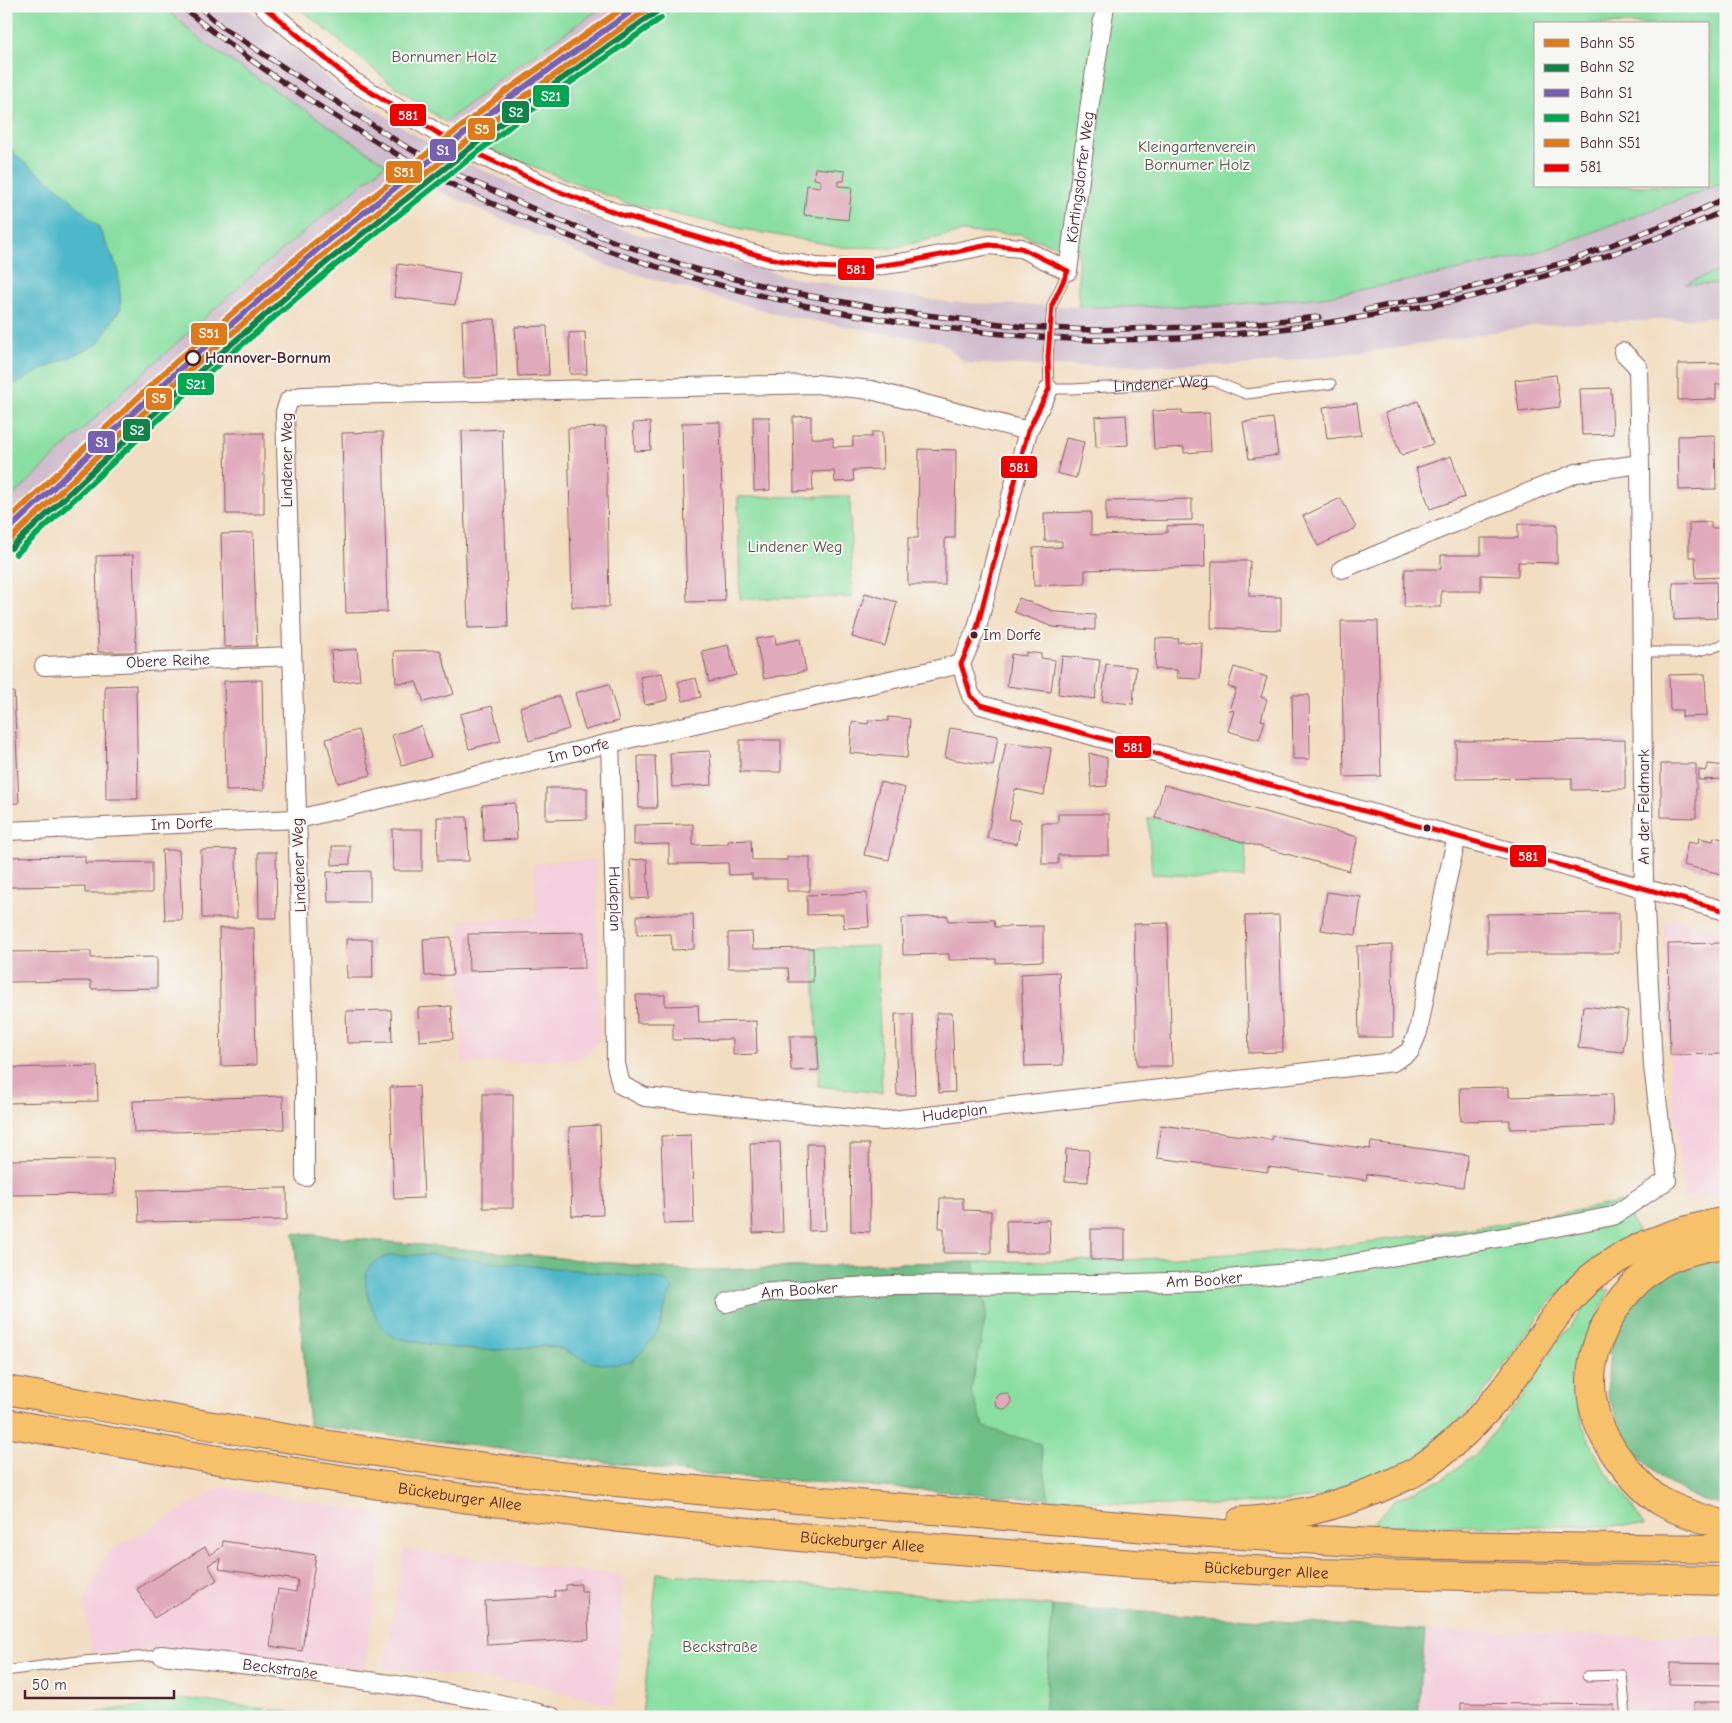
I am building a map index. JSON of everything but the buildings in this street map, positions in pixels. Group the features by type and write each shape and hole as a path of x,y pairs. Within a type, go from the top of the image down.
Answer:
{"highway":[{"path":"1155,1528 1194,1520 1263,1521 1341,1503 1375,1492 1417,1471 1450,1445 1480,1417 1505,1388 1559,1312 1583,1285 1611,1263 1644,1245 1690,1228 1726,1221"},
{"path":"1726,1244 1710,1245 1659,1264 1622,1297 1610,1316 1596,1352 1592,1378 1592,1398 1600,1427 1611,1449 1630,1474 1660,1501 1692,1516 1726,1525"},
{"name":"Bückeburger Allee","path":"6,1390 338,1446 467,1465 649,1486 1155,1528 1314,1539 1437,1545 1726,1549"},
{"name":"Bückeburger Allee","path":"6,1423 206,1458 453,1497 661,1523 906,1547 1135,1564 1312,1573 1726,1580"}],"street":[{"path":"263,6 351,80 436,132 478,155 555,190 622,215 681,234 768,258 817,267 854,268 906,262 988,245 1021,248 1068,271"},
{"name":"Körtingsdorfer Weg","path":"1068,271 1105,6"},
{"name":"An der Feldmark","path":"1623,352 1638,367 1644,889 1653,1066 1668,1180"},
{"name":"Lindener Weg","path":"305,1177 305,1074 285,412 289,400 301,396 816,384 871,390 1028,431"},
{"name":"Körtingsdorfer Weg","path":"961,664 977,628 1028,431 1049,389"},
{"path":"1342,569 1576,473 1640,464"},
{"name":"Obere Reihe","path":"44,666 292,656"},
{"path":"961,664 971,696 981,705 1726,911"},
{"name":"Im Dorfe","path":"6,832 298,819 610,743 961,664"},
{"name":"Hudeplan","path":"610,743 615,902 616,1064 620,1085 645,1097 884,1121 1393,1062 1410,1051 1418,1032 1457,836"},
{"name":"Am Booker","path":"726,1303 760,1293 818,1289 890,1285 1095,1284 1207,1281 1317,1270 1613,1216 1668,1180"},
{"name":"Beckstraße","path":"161,1655 200,1658 474,1697 552,1717"}],"lane":[{"name":"Körtingsdorfer Weg","path":"1049,389 1048,358 1052,305 1068,271"},
{"name":"Lindener Weg","path":"1049,389 1072,390 1214,381 1246,394 1331,384"},
{"path":"1642,652 1695,652 1726,644"},
{"name":"Beckstraße","path":"6,1671 70,1662 161,1655"},
{"path":"1587,1676 1622,1675 1626,1717"}],"shaded area":[{"path":"163,6 244,6 328,79 425,141 467,163 543,198 620,229 793,278 946,302 1079,307 1215,306 1548,249 1726,182 1726,268 1687,284 1726,284 1726,317 1538,325 1398,348 1248,365 1039,366 965,363 941,342 784,316 607,266 425,185 149,421 6,561 6,503 121,393 257,271 386,164 207,45"},
{"path":"604,6 668,6 487,148 445,122 519,65"},
{"path":"597,860 600,1031 596,1043 585,1056 575,1059 462,1064 460,920 536,918 534,862"},
{"path":"1672,918 1726,933 1726,1194 1684,1198 1670,1070 1664,923"},
{"path":"221,1487 387,1515 364,1669 244,1654 161,1647 92,1655 84,1601 108,1552"},
{"path":"404,1549 624,1576 615,1706 533,1684 384,1668"},
{"path":"1425,1631 1726,1638 1726,1717 1418,1717"}],"green space":[{"path":"6,6 163,6 207,45 386,164 257,271 121,393 6,503"},
{"name":"Bornumer Holz","path":"297,6 604,6 519,65 445,122 388,81"},
{"name":"Kleingartenverein Bornumer Holz","path":"668,6 1726,6 1726,182 1548,249 1451,272 1323,297 1215,306 1079,307 1078,248 1049,244 1020,234 962,232 893,248 842,247 726,226 626,203 487,148"},
{"path":"1726,268 1726,284 1685,284"},
{"name":"Lindener Weg","path":"850,496 852,597 740,599 738,497"},
{"path":"1148,818 1155,818 1246,843 1245,878 1152,874"},
{"path":"877,946 882,1093 818,1086 819,1070 813,948"},
{"path":"1622,1202 1638,1232 1602,1254 1547,1305 1494,1380 1470,1410 1441,1438 1409,1462 1328,1495 1285,1501 1214,1505 1142,1505 701,1474 309,1425 294,1233 696,1271 894,1263 1125,1260 1316,1249 1509,1223"},
{"path":"294,1233 696,1271 894,1263 974,1262 987,1310 971,1391 984,1427 1040,1444 1049,1499 701,1474 309,1425","holes":["673,1289 666,1300 659,1329 632,1362 546,1346 494,1350 456,1348 393,1336 366,1293"]},
{"path":"1726,1258 1726,1506 1701,1500 1667,1482 1632,1451 1607,1394 1610,1349 1623,1316 1649,1283 1680,1265"},
{"path":"1599,1289 1610,1290 1598,1313 1585,1347 1576,1389 1582,1424 1601,1465 1645,1526 1370,1526 1396,1499 1442,1479 1475,1455 1521,1398 1552,1349"},
{"name":"Beckstraße","path":"657,1573 1053,1606 1044,1717 642,1717"},
{"path":"1053,1606 1425,1631 1418,1717 1044,1717"},
{"path":"188,1699 325,1717 65,1717"}],"water":[{"path":"6,144 16,156 62,191 98,226 118,269 121,308 97,345 43,369 6,389"},
{"path":"393,1255 429,1255 659,1279 668,1282 673,1289 667,1299 657,1331 651,1341 630,1362 613,1364 595,1363 562,1349 546,1346 494,1350 454,1348 397,1338 382,1327 371,1305 366,1277 369,1267 382,1258"}],"railway":[{"path":"181,6 263,68 349,125 423,170 508,211 629,257 753,294 817,308 945,328 1019,336 1131,340 1245,333 1321,324 1445,303 1503,288 1565,270 1626,249 1726,210"},
{"path":"198,6 222,27 403,145 456,174 554,218 615,242 695,269 789,292 893,311 1025,327 1092,330 1227,326 1319,317"},
{"path":"1365,310 1457,291 1567,262 1689,215 1726,198"}],"rail line":[{"name":"S51","path":"6,522 177,361 313,244 505,92 626,6"},
{"name":"S1","path":"6,532 182,367 318,249 509,98 639,6"},
{"name":"S5","path":"6,543 187,372 323,255 514,104 652,6"},
{"name":"S2","path":"11,548 192,378 328,261 518,110 656,12"},
{"name":"S21","path":"16,554 197,383 333,267 523,116 661,18"}],"transit line":[{"name":"581","path":"263,6 351,80 454,143 555,190 622,215 768,258 817,267 854,269 906,262 989,245 1021,248 1068,271"},
{"name":"581","path":"961,664 977,628 1028,431 1049,389 1048,357 1052,305 1068,271"},
{"name":"581","path":"961,664 971,696 981,705 1726,911"}],"place":[{"name":"Hannover-Bornum","path":"193,358"},
{"name":"Im Dorfe","path":"974,635"}]}
